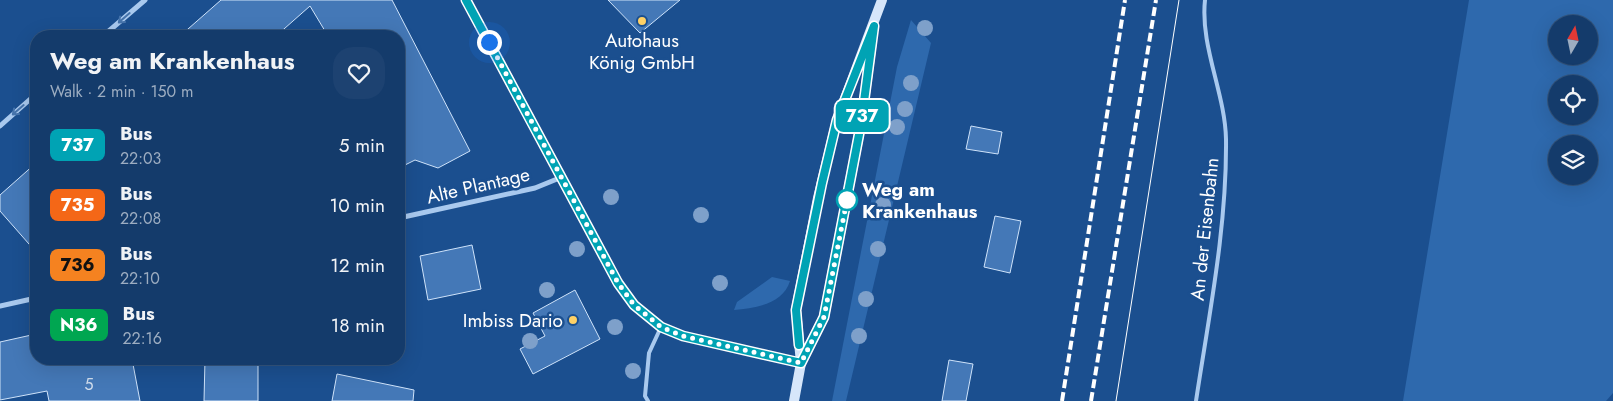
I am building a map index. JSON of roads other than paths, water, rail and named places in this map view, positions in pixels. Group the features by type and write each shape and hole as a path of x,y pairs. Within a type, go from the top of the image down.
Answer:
{"main road":[{"path":"794,401 801,363 796,310 818,198 837,120 874,26 882,0"},
{"path":"801,363 824,317 861,124 874,26"}],"street":[{"path":"110,30 145,0"},
{"path":"466,0 618,283 634,305 661,327 683,336 801,363"},
{"path":"0,126 30,99"},
{"name":"Alte Plantage","path":"405,217 535,188 562,177"},
{"path":"0,306 30,299"}],"lane":[{"name":"An der Eisenbahn","path":"1196,401 1224,199 1226,137 1206,29 1205,0"},
{"path":"648,401 645,396 649,353 661,327"}],"tram line":[{"path":"1116,401 1179,0"}],"railway":[{"path":"1062,401 1125,0"},
{"path":"1091,401 1156,0"}],"place":[{"name":"Autohaus König GmbH","path":"642,21"},
{"name":"Weg am Krankenhaus","path":"847,200"},
{"name":"Imbiss Dario","path":"573,320"}]}
